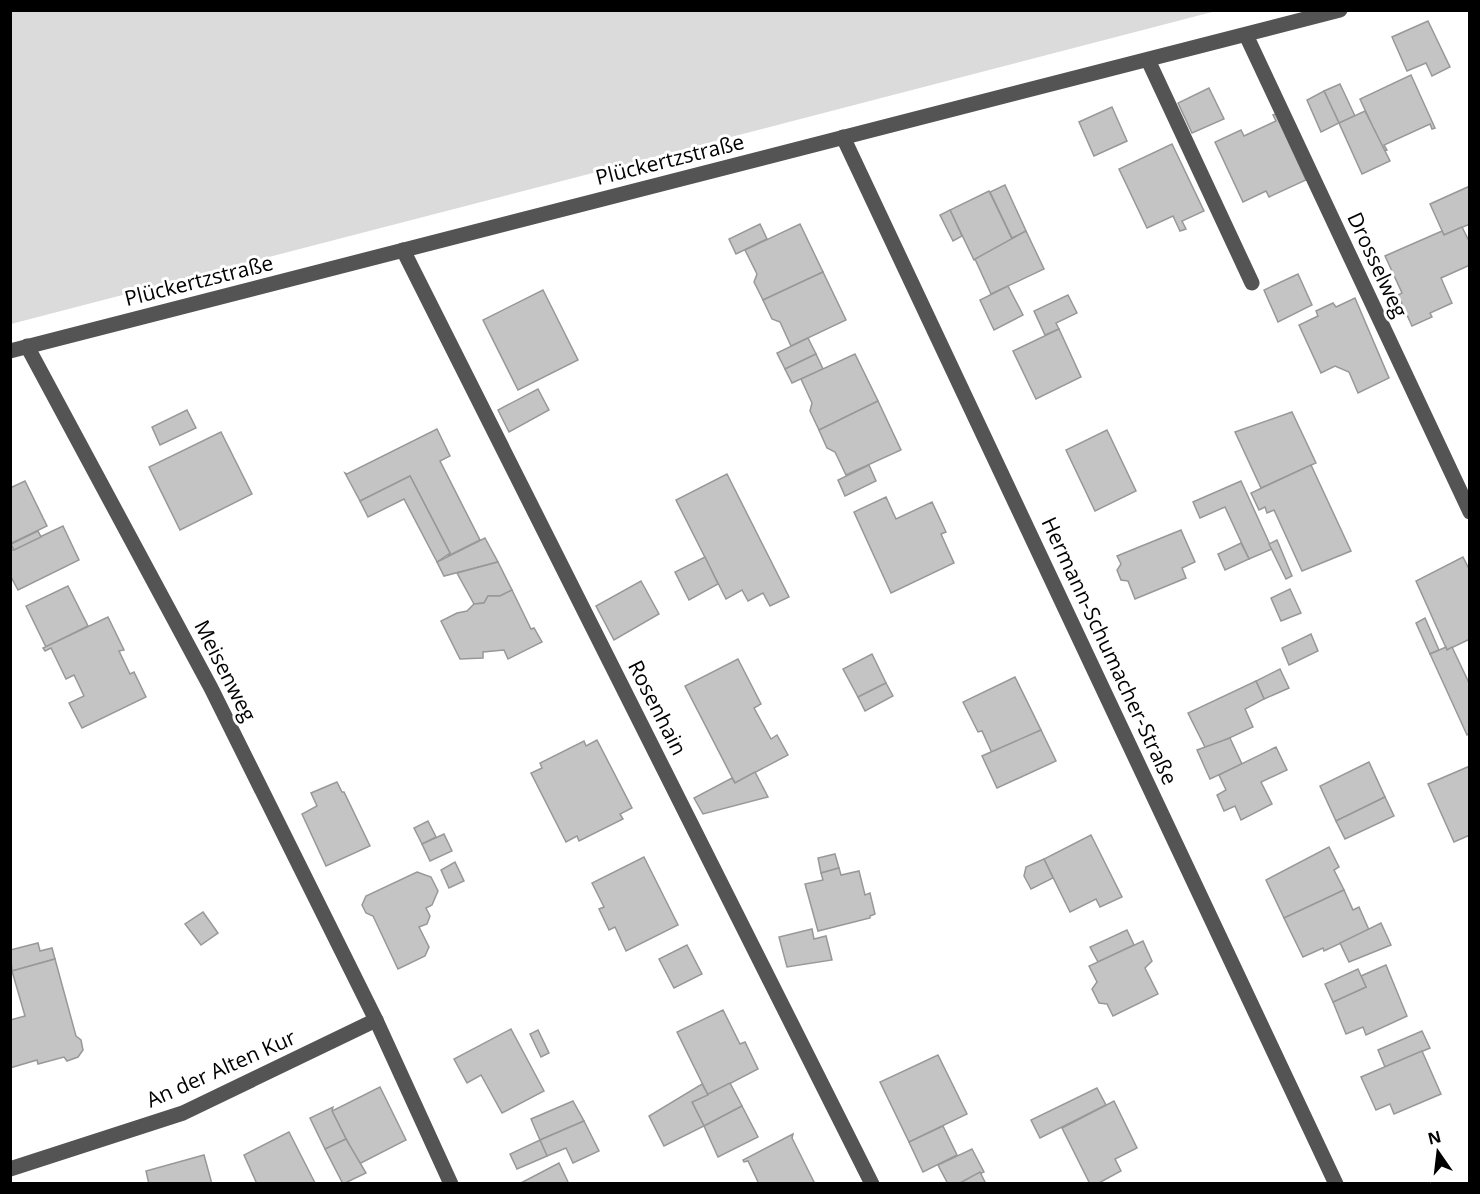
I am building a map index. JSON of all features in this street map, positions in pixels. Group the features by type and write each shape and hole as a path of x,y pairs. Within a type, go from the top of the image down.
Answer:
{"street":[{"name":"Plückertzstraße","path":"10,351 1340,10"},
{"name":"Drosselweg","path":"1246,35 1470,512"},
{"path":"1148,60 1252,283"},
{"name":"Hermann-Schumacher-Straße","path":"843,137 1336,1184"},
{"name":"Rosenhain","path":"403,250 872,1184"},
{"name":"Meisenweg","path":"27,346 211,688 376,1020 451,1184"},
{"name":"An der Alten Kur","path":"10,1169 183,1113 376,1020"}],"shaded area":[{"path":"11,10 1216,10 1216,11 11,324"}],"building":[{"path":"1428,21 1450,67 1432,76 1426,63 1407,71 1392,37"},
{"path":"1411,75 1435,128 1432,129 1430,124 1384,145 1387,150 1384,151 1360,99"},
{"path":"1340,84 1355,116 1339,123 1324,91"},
{"path":"1209,88 1224,119 1192,133 1178,103"},
{"path":"1324,91 1339,123 1321,132 1307,100"},
{"path":"1112,107 1127,141 1094,156 1079,122"},
{"path":"1365,111 1390,161 1362,174 1339,123"},
{"path":"1276,114 1306,180 1269,197 1266,191 1243,202 1215,142 1241,130 1244,136 1276,121 1273,115"},
{"path":"1172,144 1204,211 1182,221 1186,229 1180,231 1173,216 1147,228 1119,169"},
{"path":"1005,185 1026,231 1012,238 990,192"},
{"path":"1470,186 1470,224 1444,235 1430,204"},
{"path":"989,191 1013,241 974,260 950,210"},
{"path":"950,210 962,236 953,241 940,215"},
{"path":"760,224 767,239 736,254 729,239"},
{"path":"800,224 823,272 763,300 754,282 757,274 745,250"},
{"path":"1462,227 1470,243 1470,265 1441,278 1452,303 1430,313 1432,317 1412,326 1398,295 1402,293 1385,256 1442,231 1444,235"},
{"path":"1026,231 1044,269 991,294 975,259"},
{"path":"823,272 846,320 791,346 780,322 772,319 763,300"},
{"path":"1298,274 1312,305 1278,322 1264,290"},
{"path":"1008,286 1023,315 994,330 980,300"},
{"path":"543,290 578,360 518,390 483,320"},
{"path":"1068,295 1077,313 1056,323 1059,329 1045,335 1034,311"},
{"path":"1355,298 1389,378 1358,393 1349,372 1335,366 1321,373 1299,325 1318,316 1316,311 1333,303 1336,307"},
{"path":"1059,329 1081,377 1036,399 1013,351"},
{"path":"808,338 816,354 785,369 777,353"},
{"path":"816,354 823,369 792,383 785,369"},
{"path":"855,354 878,401 819,430 810,411 812,403 801,379"},
{"path":"538,389 549,410 509,432 498,410"},
{"path":"878,401 901,450 846,475 835,452 827,448 819,430"},
{"path":"187,410 196,428 160,445 152,427"},
{"path":"1292,412 1316,463 1261,488 1235,432"},
{"path":"437,429 450,456 440,461 480,540 448,556 450,553 410,476 360,501 345,473"},
{"path":"1107,430 1136,491 1095,511 1066,450"},
{"path":"221,432 252,494 180,530 149,467"},
{"path":"869,465 876,481 845,496 838,480"},
{"path":"1311,465 1351,551 1302,571 1274,510 1267,513 1265,507 1259,510 1251,493"},
{"path":"727,474 789,597 770,606 763,593 748,601 742,590 726,599 676,500"},
{"path":"410,476 450,553 437,562 404,499 368,517 360,501"},
{"path":"25,481 47,526 10,544 10,488"},
{"path":"1241,481 1272,549 1249,559 1225,507 1200,518 1193,502"},
{"path":"886,497 896,519 932,502 946,532 941,534 954,563 891,593 854,512"},
{"path":"63,526 79,560 18,590 10,575 10,551"},
{"path":"1181,530 1195,562 1182,568 1186,578 1135,599 1128,581 1121,580 1117,570 1121,564 1117,556"},
{"path":"38,531 41,537 14,550 11,544"},
{"path":"485,538 498,562 444,576 437,562"},
{"path":"1277,540 1292,576 1286,579 1269,544"},
{"path":"1241,543 1249,559 1225,570 1218,554"},
{"path":"705,557 718,584 689,600 675,572"},
{"path":"1463,557 1470,571 1470,639 1447,650 1416,581"},
{"path":"498,562 512,590 500,596 488,596 484,603 474,604 457,573"},
{"path":"641,581 659,614 614,640 596,606"},
{"path":"68,586 88,626 46,647 26,606"},
{"path":"1290,589 1301,613 1281,621 1271,598"},
{"path":"512,590 531,629 534,628 542,642 508,659 504,650 483,652 483,658 460,659 441,621 467,611 474,604 484,603 488,596 500,596"},
{"path":"108,617 124,650 119,651 130,674 134,672 146,697 82,728 69,703 84,696 74,675 66,679 51,648 45,651 43,648"},
{"path":"1425,618 1439,650 1430,654 1416,623"},
{"path":"1311,634 1318,651 1289,665 1282,648"},
{"path":"1446,647 1447,650 1452,647 1470,685 1470,733 1467,735 1430,654"},
{"path":"872,654 886,683 858,697 843,669"},
{"path":"738,659 761,704 754,708 771,739 777,735 788,755 735,783 685,686"},
{"path":"1280,669 1289,688 1264,699 1256,681"},
{"path":"1015,677 1041,730 992,753 982,731 978,732 963,702"},
{"path":"1256,681 1264,699 1245,709 1253,727 1206,749 1188,713"},
{"path":"886,683 893,696 865,711 858,697"},
{"path":"1041,730 1056,761 997,788 982,756"},
{"path":"1230,738 1242,764 1210,779 1197,750"},
{"path":"597,740 632,808 620,814 623,819 579,841 577,836 566,842 531,773 542,768 540,763 584,741 586,746"},
{"path":"1276,747 1287,770 1261,782 1272,804 1241,820 1235,806 1224,811 1217,795 1226,790 1219,775"},
{"path":"1369,762 1385,797 1336,821 1320,786"},
{"path":"1470,766 1470,835 1454,842 1428,784"},
{"path":"755,772 768,797 703,814 694,798 732,778 735,783"},
{"path":"337,782 370,846 326,866 302,814 317,806 311,793"},
{"path":"1385,797 1394,816 1345,839 1336,821"},
{"path":"428,821 436,837 422,844 414,828"},
{"path":"444,834 452,851 430,861 422,844"},
{"path":"1091,835 1122,897 1100,907 1096,899 1070,912 1044,859"},
{"path":"1329,847 1339,867 1334,870 1344,890 1284,918 1266,880"},
{"path":"835,854 839,868 821,873 818,858"},
{"path":"644,857 678,925 626,951 615,927 609,930 599,909 604,907 592,883"},
{"path":"1044,859 1053,878 1031,889 1024,876 1026,867"},
{"path":"455,862 464,881 449,888 441,870"},
{"path":"839,868 841,875 859,871 865,895 870,893 875,914 870,918 818,931 805,884 823,880 821,873"},
{"path":"417,872 431,877 438,891 432,905 426,908 430,916 427,924 419,927 429,947 425,956 398,969 373,916 366,913 362,905 366,896"},
{"path":"1344,890 1353,910 1359,907 1369,930 1324,951 1323,948 1303,957 1284,918"},
{"path":"203,912 218,933 201,945 185,924"},
{"path":"1381,923 1391,945 1349,962 1340,943"},
{"path":"812,929 814,939 826,936 832,960 787,967 779,937"},
{"path":"1127,930 1134,945 1098,962 1090,947"},
{"path":"1143,941 1152,961 1145,968 1158,994 1113,1016 1107,1004 1099,1003 1092,989 1097,982 1089,966"},
{"path":"38,943 40,951 52,948 55,959 12,971 10,950"},
{"path":"687,945 702,974 674,988 659,959"},
{"path":"55,959 76,1036 81,1040 83,1050 78,1057 67,1061 64,1057 38,1064 37,1060 10,1068 10,1020 25,1016 12,971"},
{"path":"1386,965 1407,1016 1366,1035 1363,1027 1346,1034 1333,1002 1366,987 1361,976"},
{"path":"1358,969 1366,987 1333,1002 1325,984"},
{"path":"723,1010 740,1044 745,1042 758,1069 708,1095 677,1032"},
{"path":"511,1029 544,1091 502,1113 481,1075 467,1083 454,1059"},
{"path":"538,1030 549,1053 541,1057 530,1034"},
{"path":"1422,1031 1430,1048 1385,1067 1378,1050"},
{"path":"1422,1051 1441,1094 1394,1114 1390,1104 1376,1110 1361,1077"},
{"path":"938,1055 967,1114 909,1142 880,1082"},
{"path":"730,1083 742,1106 704,1126 692,1102"},
{"path":"702,1084 708,1095 692,1102 704,1126 664,1146 649,1116"},
{"path":"380,1087 406,1140 359,1164 332,1111"},
{"path":"1097,1088 1106,1105 1040,1138 1031,1120"},
{"path":"573,1101 584,1121 540,1140 531,1119"},
{"path":"1114,1101 1137,1148 1115,1159 1121,1171 1097,1184 1090,1184 1062,1128"},
{"path":"742,1106 758,1137 718,1157 704,1126"},
{"path":"333,1107 332,1111 346,1139 325,1149 310,1118"},
{"path":"584,1121 599,1151 573,1163 566,1148 547,1156 540,1140"},
{"path":"943,1126 957,1155 923,1172 909,1142"},
{"path":"289,1132 315,1183 257,1184 244,1155"},
{"path":"793,1134 792,1138 815,1184 759,1184 748,1161 743,1160"},
{"path":"346,1139 366,1173 343,1184 325,1149"},
{"path":"540,1140 547,1156 517,1169 510,1154"},
{"path":"972,1149 984,1172 958,1184 948,1184 938,1165"},
{"path":"204,1155 212,1184 149,1184 146,1171"},
{"path":"559,1163 569,1184 519,1184"},
{"path":"980,1172 986,1184 958,1184"}]}
